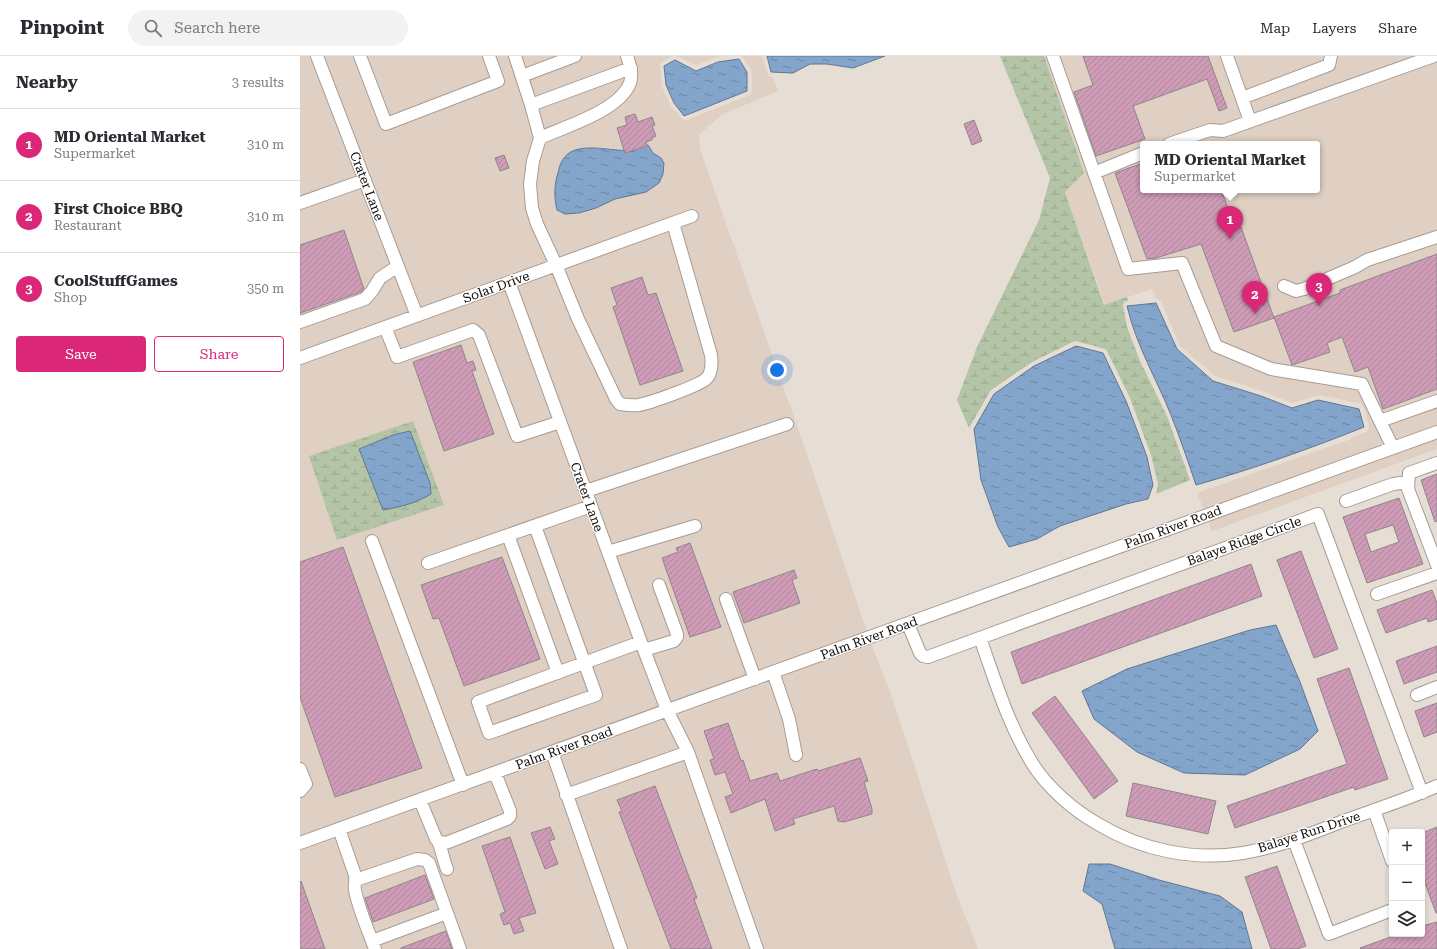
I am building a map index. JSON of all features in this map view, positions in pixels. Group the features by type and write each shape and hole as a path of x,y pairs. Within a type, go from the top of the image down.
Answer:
{"street":[{"name":"Crater Lane","path":"317,56 417,316"},
{"path":"360,56 386,124 498,81 488,56"},
{"path":"515,56 540,138 533,161 530,184 532,208 537,224 578,319 616,399 620,404 628,406 641,404 666,396 707,379 710,371 711,360 673,223"},
{"path":"522,76 575,56"},
{"path":"540,138 601,111 615,102 625,92 630,82 631,68 627,56"},
{"path":"1053,56 1128,269 1182,263 1216,346 1271,369 1362,384 1393,448"},
{"path":"1227,56 1250,121"},
{"path":"1242,98 1329,65 1331,56"},
{"path":"1178,141 1210,130 1223,130 1434,56"},
{"path":"531,105 631,68"},
{"path":"1094,173 1140,154"},
{"path":"300,203 365,180"},
{"name":"Solar Drive","path":"300,358 692,216"},
{"path":"1284,286 1296,291 1304,289 1355,267 1367,260 1437,237"},
{"path":"300,322 365,299 380,278 398,266"},
{"name":"Crater Lane","path":"509,282 642,646 667,710 688,752 757,949"},
{"path":"385,327 397,357 474,330 479,335 517,436 560,422"},
{"path":"1380,421 1437,401"},
{"path":"586,492 788,424"},
{"name":"Palm River Road","path":"300,844 1437,432"},
{"path":"1437,463 1409,473 1408,482 1408,489 1437,565"},
{"path":"1346,501 1393,484 1408,482"},
{"path":"428,563 591,506"},
{"name":"Balaye Ridge Circle","path":"908,624 919,650 923,656 928,656 1318,514 1422,793"},
{"path":"535,526 585,663 596,695 489,733 478,702 585,663 642,646 674,641 677,634 659,585"},
{"path":"608,552 695,526"},
{"path":"508,535 558,673"},
{"path":"372,542 463,785"},
{"path":"1377,594 1437,573"},
{"path":"726,599 755,679"},
{"name":"Balaye Run Drive","path":"980,638 1007,714 1018,739 1033,764 1063,800 1086,817 1110,832 1151,848 1187,854 1218,855 1242,853 1294,840 1422,793 1437,786"},
{"path":"772,672 789,719 796,755"},
{"path":"1417,694 1437,687"},
{"path":"552,752 621,949"},
{"path":"566,795 688,752"},
{"path":"300,769 306,784 300,791"},
{"path":"439,842 446,843 507,819 510,816 510,811 495,773"},
{"path":"420,800 436,839 439,842 447,869"},
{"path":"1374,810 1389,852"},
{"path":"339,829 356,880 354,888 356,895 373,945 447,913"},
{"path":"1294,840 1329,934 1389,911"},
{"path":"356,880 417,858 425,860 429,863 460,949"}],"shaded area":[{"path":"300,56 311,56 409,312 300,352"},
{"path":"323,56 672,56 660,64 662,87 671,106 684,121 750,95 752,91 752,71 742,56 762,56 767,73 769,76 773,77 778,91 721,115 699,135 700,149 810,463 867,632 670,703 516,286 699,219 695,208 419,308","holes":["600,147 653,153 661,158 646,192 615,199 596,208 577,150"]},
{"path":"676,56 723,56 696,65"},
{"path":"1044,56 1437,56 1437,426 1204,510 1197,493 1351,439 1366,432 1369,429 1369,426 1364,408 1361,404 1319,395 1292,403 1262,391 1215,376 1180,346 1161,301 1156,298 1152,289 1105,305 1065,192 1084,173"},
{"path":"506,290 660,707 300,837 300,364"},
{"path":"1437,438 1437,449 1212,531 1208,521"},
{"path":"871,643 892,697 956,893 978,949 300,949 300,850"}],"green space":[{"path":"1000,56 1044,56 1084,173 1065,192 1104,305 1127,297 1128,301 1124,302 1123,305 1127,327 1140,361 1167,416 1190,480 1156,494 1158,484 1151,455 1130,398 1105,349 1075,341 1032,362 991,390 969,428 957,400 977,347 1039,220 1050,178"},
{"path":"413,421 444,505 337,540 309,456","holes":["410,431 430,483 431,494 402,433"]}],"water":[{"path":"767,56 885,56 853,68 827,64 810,64 793,73 771,72"},
{"path":"739,59 747,72 747,91 684,116 674,103 666,85 664,66 675,60 696,71 718,62"},
{"path":"648,145 653,153 661,158 664,163 663,174 659,183 646,192 615,199 596,208 579,213 565,214 557,210 555,187 562,161 568,154 575,150 584,148 633,150"},
{"path":"1156,303 1177,349 1213,381 1261,396 1292,408 1318,400 1359,409 1364,427 1281,458 1196,485 1171,415 1136,334 1127,306"},
{"path":"1076,346 1103,353 1126,401 1147,457 1153,485 1148,499 1126,504 1060,526 1037,539 1009,547 998,527 981,480 974,429 994,394 1034,366"},
{"path":"410,431 430,483 431,494 420,500 396,508 383,510 359,449 393,435"},
{"path":"1276,625 1300,682 1318,731 1300,749 1245,775 1184,773 1137,752 1094,719 1082,691 1127,669 1250,630"},
{"path":"1089,864 1110,864 1159,880 1220,896 1242,912 1252,949 1115,949 1102,904 1083,891"}],"building":[{"path":"1083,56 1208,56 1227,108 1219,111 1207,79 1133,106 1145,139 1096,156 1074,92 1093,85"},
{"path":"635,114 638,122 652,117 655,125 652,126 656,136 652,138 652,140 646,142 647,146 625,153 617,128 627,125 625,117"},
{"path":"974,120 982,141 972,145 964,124"},
{"path":"504,155 509,168 500,171 495,158"},
{"path":"1140,164 1140,193 1222,193 1236,229 1241,227 1274,318 1234,332 1201,244 1156,258 1147,259 1115,173"},
{"path":"344,230 364,289 361,292 300,313 300,245"},
{"path":"1437,254 1437,389 1383,409 1368,367 1355,372 1342,337 1327,343 1330,352 1292,365 1274,317 1340,293 1340,290"},
{"path":"642,277 648,295 656,293 683,371 640,385 613,307 617,305 611,288"},
{"path":"461,345 467,363 473,361 476,370 472,371 494,434 444,451 413,362"},
{"path":"1437,474 1437,521 1435,522 1421,480"},
{"path":"1399,498 1423,564 1367,583 1343,517","holes":["1393,525 1399,542 1371,552 1365,534"]},
{"path":"690,543 721,627 690,637 662,558 678,552 676,548"},
{"path":"343,547 422,768 335,797 300,697 300,562"},
{"path":"1301,551 1338,649 1314,658 1277,560"},
{"path":"502,557 540,659 464,686 439,618 433,619 421,585"},
{"path":"1251,564 1262,596 1022,684 1011,652"},
{"path":"794,570 797,578 792,580 800,603 744,623 733,592"},
{"path":"1432,590 1437,603 1437,619 1428,622 1427,618 1386,633 1377,610"},
{"path":"1437,646 1437,672 1404,684 1396,661"},
{"path":"1349,668 1388,779 1355,790 1354,787 1235,828 1227,806 1347,764 1317,679"},
{"path":"1055,696 1118,781 1094,799 1032,713"},
{"path":"1437,703 1437,732 1424,737 1415,711"},
{"path":"728,723 741,761 743,760 750,781 777,773 780,781 817,769 818,771 860,758 868,781 864,782 872,809 872,814 844,822 838,821 834,806 793,819 795,824 775,831 765,799 731,813 725,797 733,794 725,772 715,775 710,760 714,759 704,731"},
{"path":"1133,783 1216,801 1208,834 1126,816"},
{"path":"655,786 697,898 694,899 712,949 671,949 619,812 622,811 617,800"},
{"path":"550,827 555,839 549,841 558,864 545,869 531,833"},
{"path":"1437,827 1437,913 1425,883 1425,832"},
{"path":"510,837 536,913 519,918 524,931 514,934 510,923 504,925 500,914 505,912 482,846"},
{"path":"1277,866 1306,946 1297,949 1271,949 1245,877"},
{"path":"425,875 434,899 373,922 365,898"},
{"path":"301,881 325,949 300,949"},
{"path":"1437,922 1437,949 1360,948 1391,937 1425,937 1425,925"},
{"path":"446,931 452,949 401,949 401,948"}],"place":[{"name":"MD Oriental Market","path":"1230,239"},
{"name":"CoolStuffGames","path":"1319,306"},
{"name":"First Choice BBQ","path":"1255,314"}]}
